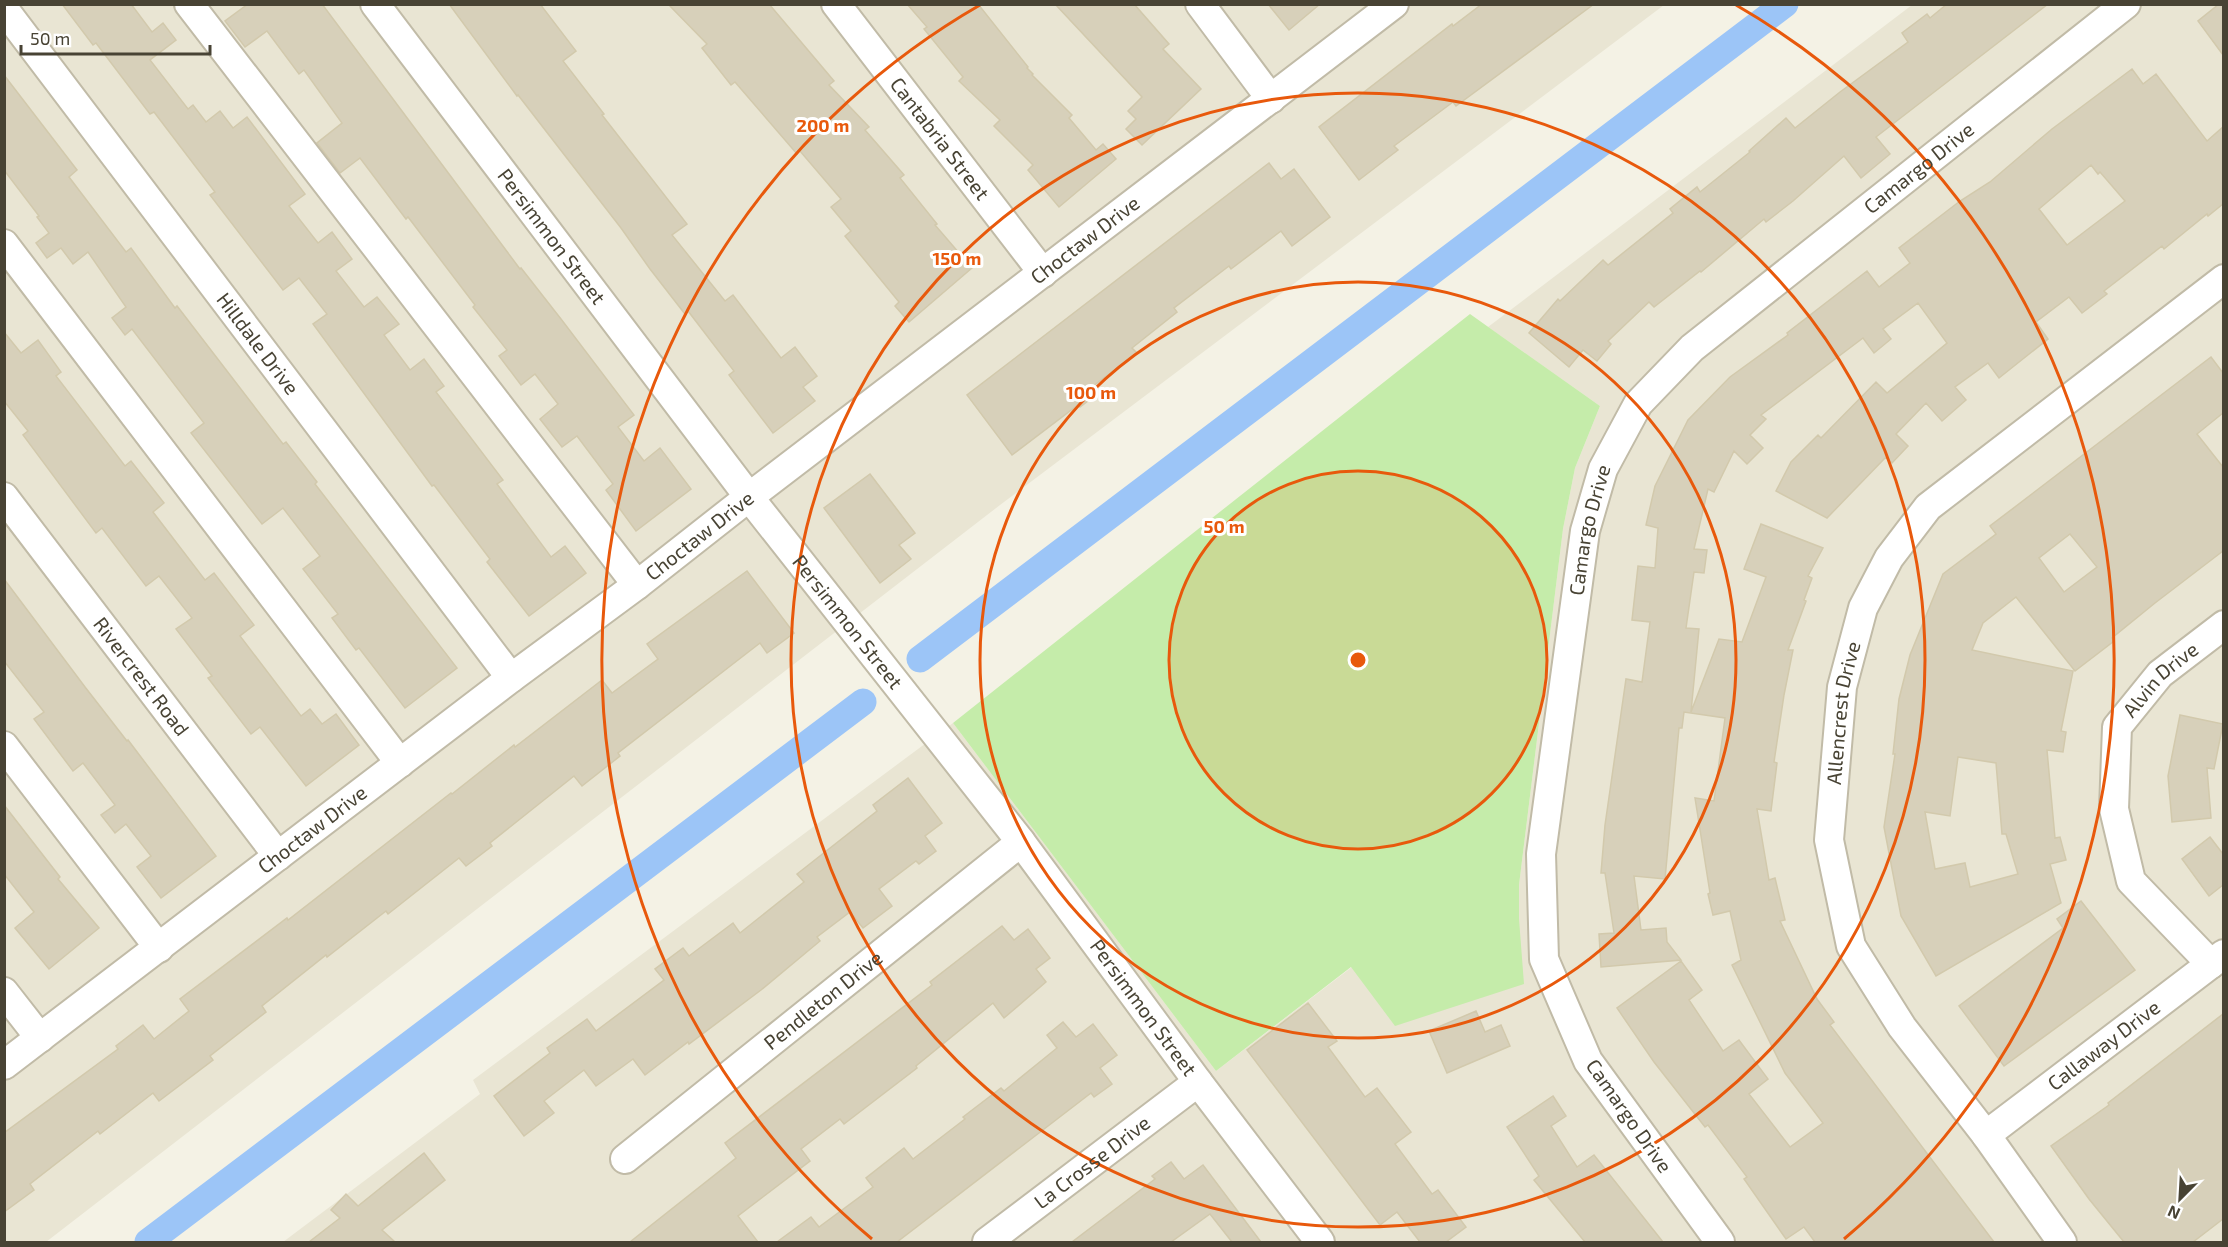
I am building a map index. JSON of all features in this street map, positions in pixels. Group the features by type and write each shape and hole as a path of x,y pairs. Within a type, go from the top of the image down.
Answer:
{"street":[{"path":"189,4 638,585"},
{"name":"Persimmon Street","path":"375,4 749,497 1021,843 1320,1242"},
{"name":"Cantabria Street","path":"836,4 1043,273"},
{"path":"1200,4 1271,99"},
{"name":"Choctaw Drive","path":"4,1065 511,678 638,585 749,497 1394,4"},
{"name":"Camargo Drive","path":"1720,1242 1588,1061 1544,959 1541,855 1585,531 1603,469 1638,404 1692,348 2126,4"},
{"name":"Hilldale Drive","path":"4,9 511,678"},
{"path":"4,244 400,764"},
{"name":"Allencrest Drive","path":"2062,1242 1986,1135 1902,1027 1851,946 1829,840 1842,687 1863,608 1889,558 1928,507 2223,279"},
{"name":"Rivercrest Road","path":"4,497 278,856"},
{"name":"Alvin Drive","path":"2217,959 2131,881 2114,809 2117,727 2160,675 2223,625"},
{"path":"4,746 159,948"},
{"name":"Pendleton Drive","path":"625,1159 1021,843"},
{"name":"Callaway Drive","path":"1986,1135 2217,959"},
{"path":"4,992 40,1038"},
{"name":"La Crosse Drive","path":"987,1242 1198,1082"}],"shaded area":[{"path":"5,5 1664,5 1000,505 46,1242 5,1242"},
{"path":"1912,5 2223,5 2223,1242 283,1242 480,1094 473,1080 953,723 1216,1071 1352,967 1519,919 1519,885 1563,529 1575,468 1600,406 1488,327"}],"green space":[{"path":"1470,314 1600,406 1575,468 1563,529 1519,885 1524,984 1395,1026 1351,967 1216,1071 953,723"}],"building":[{"path":"62,4 131,4 152,32 163,23 176,40 150,60 188,109 193,105 206,122 220,111 233,128 247,117 305,194 289,206 318,243 332,232 352,259 336,271 364,307 377,297 399,324 384,335 410,370 424,359 444,386 436,392 503,480 497,484 551,557 565,546 586,573 529,616 487,562 490,559 434,485 432,486 313,324 327,314 299,278 283,290 210,195 215,192 154,112 150,114 96,43 93,45"},
{"path":"248,4 322,4 520,269 634,415 618,427 644,461 660,448 691,489 636,531 606,490 613,484 577,436 562,447 540,419 558,404 535,374 521,385 499,356 507,350 408,217 406,219 360,158 340,173 317,143 342,123 304,70 299,74 267,31 245,47 225,21"},
{"path":"449,4 540,4 576,51 563,61 687,224 672,235 725,301 733,295 781,358 795,347 817,376 803,387 815,401 773,433 729,375 734,371 688,311 685,314 650,269"},
{"path":"668,4 769,4 834,81 829,85 869,127 865,130 904,175 900,178 937,224 935,225 972,268 909,322 895,306 899,302 845,236 851,231 831,207 841,199 800,151 797,154 735,82 731,85 702,48 707,44"},
{"path":"907,4 978,4 1032,75 1072,115 1069,118 1096,150 1103,144 1116,159 1059,207 1028,170 1033,165 994,126 1000,120 959,81 963,77 924,29 927,27"},
{"path":"1055,4 1134,4 1169,44 1163,49 1201,89 1142,145 1126,129 1136,119 1128,111 1142,97"},
{"path":"1268,4 1320,4 1289,30"},
{"path":"1482,4 1594,4 1456,106 1453,102 1394,146 1398,150 1359,180 1319,127 1452,24 1453,26"},
{"path":"1947,4 2048,4 1876,137 1890,154 1861,178 1844,156 1793,201 1766,222 1764,219 1701,272 1654,307 1649,302 1608,341 1611,344 1597,361 1583,350 1569,367 1529,333 1558,299 1560,301 1603,260 1608,265 1673,213 1670,209 1697,187 1700,192 1750,152 1786,118 1795,128 1908,42 1902,33 1927,14 1930,18"},
{"path":"2219,4 2223,4 2223,55 2198,21"},
{"path":"2132,69 2143,84 2156,74 2207,141 2223,127 2223,204 2164,249 2162,246 2104,291 2107,294 2082,313 2069,297 2036,322 2048,339 1999,378 1988,363 1955,387 1966,400 1942,421 1926,403 1896,434 1908,446 1892,463 1886,457 1827,518 1776,491 1791,462 1818,435 1821,438 1876,382 1887,393 1947,343 1918,303 1883,329 1891,339 1874,353 1863,338 1761,415 1766,419 1750,435 1763,448 1747,464 1734,451 1714,492 1708,489 1694,549 1707,550 1704,573 1694,572 1686,628 1699,629 1691,712 1719,639 1742,642 1766,577 1744,569 1761,524 1823,548 1808,576 1812,578 1804,600 1806,601 1788,650 1793,650 1774,762 1777,763 1771,811 1757,809 1769,880 1775,878 1785,920 1780,921 1817,999 1834,1022 1830,1025 1994,1242 1815,1242 1804,1227 1786,1239 1744,1179 1747,1177 1708,1125 1705,1127 1654,1062 1617,1008 1681,961 1702,990 1689,1000 1723,1051 1739,1040 1768,1079 1749,1094 1790,1147 1823,1123 1785,1073 1732,965 1741,960 1730,911 1713,915 1695,798 1714,801 1725,718 1684,712 1682,728 1679,728 1665,879 1634,876 1641,930 1666,928 1667,942 1681,960 1601,967 1599,934 1614,933 1605,873 1601,873 1605,825 1626,679 1642,682 1650,622 1632,620 1638,566 1655,568 1658,528 1646,525 1655,486 1688,420 1730,377 1788,335 1787,333 1867,271 1879,287 1910,263 1899,248 1960,201 1990,182 2052,129","holes":["2091,165 2098,174 2100,172 2125,201 2067,245 2039,209"]},
{"path":"4,75 77,170 69,177 126,252 131,248 175,308 177,306 283,444 286,442 317,482 315,484 457,668 405,708 359,648 356,650 332,618 338,614 303,569 320,556 283,508 262,524 191,433 204,423 132,329 125,335 112,318 126,307 88,252 73,264 61,248 47,258 36,243 49,233 4,170"},
{"path":"1269,163 1281,179 1294,169 1330,217 1292,246 1281,231 1231,269 1229,266 1174,308 1177,312 1132,348 1137,353 1092,387 1097,394 1080,407 1078,405 1012,455 967,395"},
{"path":"4,332 21,353 38,340 61,372 56,376 125,466 131,461 164,503 153,512 205,580 214,573 254,625 240,636 301,716 310,709 322,724 336,714 359,745 306,786 260,727 251,734 208,678 212,676 176,629 192,618 159,576 146,586 102,528 96,533 23,435 28,431 4,401"},
{"path":"2211,357 2223,373 2223,413 2197,434 2223,467 2223,551 2155,603 2112,638 2114,641 2075,671 2016,597 1983,623 1972,650 2073,671 2061,731 2066,732 2063,752 2047,750 2055,838 2060,837 2066,860 2050,864 2061,903 1936,976 1901,916 1884,827 1895,754 1893,754 1899,699 1910,655 1943,574 1996,534 1990,526","holes":["2070,534 2097,567 2064,592 2039,558","1958,757 1996,763 2002,834 2006,834 2018,874 1970,887 1965,863 1935,869 1925,812 1950,816"]},
{"path":"870,474 915,533 899,545 911,559 880,583 824,508"},
{"path":"747,571 794,633 767,653 760,643 618,753 620,756 582,786 574,776 490,843 492,846 466,866 459,858 388,914 386,911 262,1006 266,1012 210,1056 213,1060 159,1101 153,1093 100,1134 98,1131 30,1184 34,1190 4,1212 4,1133 118,1049 116,1046 143,1025 154,1039 189,1011 180,999 287,918 288,920 451,793 602,680 612,693 658,659 647,644"},
{"path":"4,579 216,856 161,898 137,867 151,856 126,824 115,833 101,815 115,805 83,763 73,771 34,719 44,712 4,661"},
{"path":"2180,715 2223,724 2214,769 2207,768 2211,818 2172,822 2168,776"},
{"path":"908,778 942,823 925,836 936,851 919,864 916,861 879,889 892,906 863,928 850,912 817,937 820,941 761,990 645,1075 633,1059 596,1086 584,1070 544,1101 554,1113 524,1136 494,1096 550,1053 547,1048 587,1019 596,1031 664,980 655,969 683,948 689,956 733,923 740,933 804,882 797,874 877,811 873,805"},
{"path":"4,805 60,877 58,879 99,928 49,969 15,928 34,912 4,874"},
{"path":"2210,837 2223,854 2223,885 2209,896 2182,859"},
{"path":"2081,901 2135,970 2004,1066 1959,1006 2063,928 2057,919"},
{"path":"1002,926 1014,940 1028,929 1050,958 1036,969 1046,982 1004,1018 993,1003 916,1066 917,1068 844,1124 840,1119 801,1149 810,1161 738,1216 758,1242 630,1242 736,1158 725,1143 932,985 930,982"},
{"path":"1308,1003 1337,1041 1328,1047 1365,1097 1377,1088 1411,1132 1395,1144 1432,1194 1438,1190 1466,1227 1446,1242 1420,1242 1397,1212 1380,1225 1247,1050"},
{"path":"1476,1011 1485,1032 1501,1025 1510,1046 1447,1073 1429,1031"},
{"path":"2223,1014 2223,1219 2193,1242 2124,1242 2089,1199 2051,1146 2109,1105 2108,1103"},
{"path":"1063,1022 1076,1037 1093,1024 1117,1055 1100,1068 1112,1084 1094,1097 1091,1093 897,1242 777,1242 811,1217 819,1227 873,1187 866,1178 904,1148 913,1159 1001,1088 1004,1091 1057,1048 1047,1035"},
{"path":"1553,1096 1566,1116 1551,1126 1577,1167 1594,1155 1663,1242 1585,1242 1534,1180 1539,1176 1507,1127"},
{"path":"424,1153 445,1180 382,1230 395,1242 309,1242 340,1218 331,1210 346,1194 358,1206"},
{"path":"1171,1162 1184,1179 1203,1165 1261,1242 1232,1242 1210,1214 1171,1242 1072,1242 1155,1179 1152,1176"}],"waterway":[{"path":"920,659 1785,4"},
{"path":"148,1242 863,702"}]}
